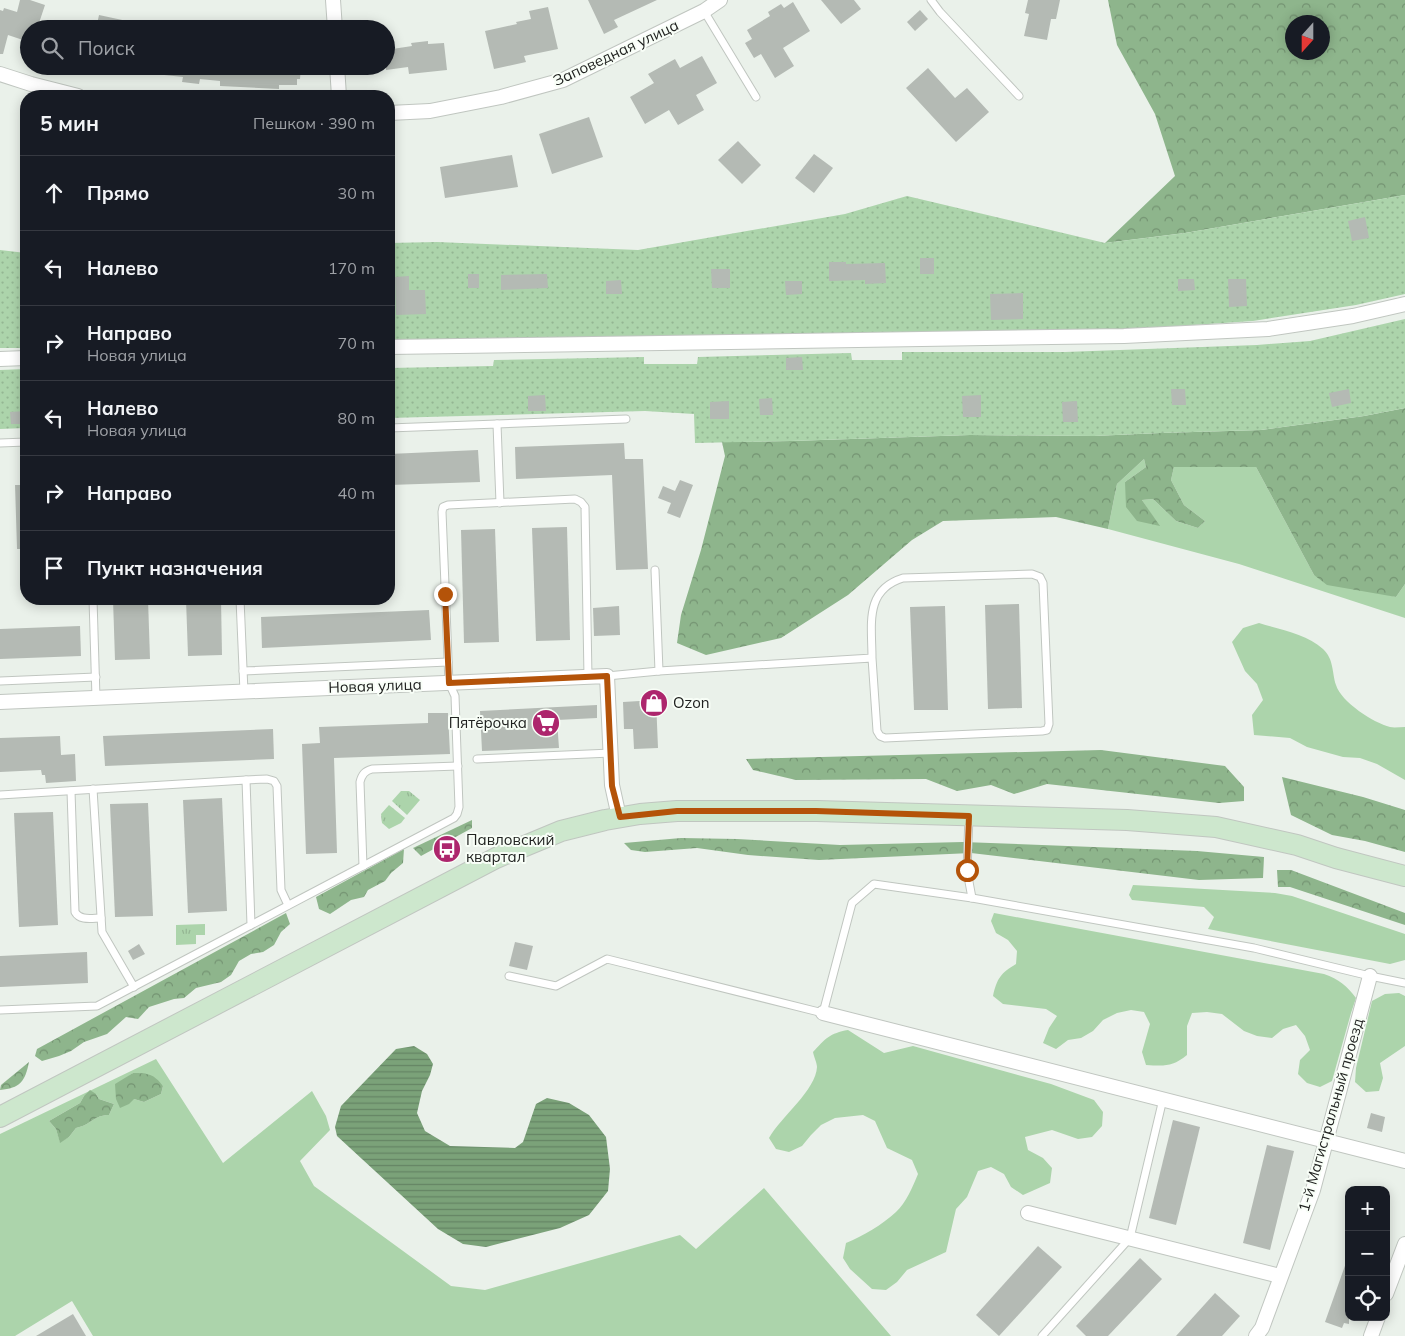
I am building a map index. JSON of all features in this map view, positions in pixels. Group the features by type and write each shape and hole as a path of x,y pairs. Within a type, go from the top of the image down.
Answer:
{"main road":[{"path":"0,1116 496,858 561,831 620,817 677,811 816,811 1127,820 1216,827 1288,843 1405,876"},
{"path":"1336,858 1405,889"}],"street":[{"path":"333,0 334,20"},
{"name":"Заповедная улица","path":"395,113 430,112 501,97 563,80 704,11 720,0"},
{"path":"0,74 57,90"},
{"path":"338,75 339,90"},
{"path":"395,347 1124,336 1268,329 1353,316 1405,304"},
{"path":"0,359 20,358"},
{"path":"607,676 612,786 620,817"},
{"name":"Новая улица","path":"0,702 607,676"},
{"name":"1-й Магистральный проезд","path":"1256,1336 1262,1328 1313,1190 1370,976"},
{"path":"823,1014 1405,1161"},
{"path":"1028,1213 1280,1276"},
{"path":"1390,1283 1405,1244"},
{"path":"1370,1336 1376,1321"}],"lane":[{"path":"931,0 1019,96"},
{"path":"704,11 756,97"},
{"path":"395,428 626,419"},
{"path":"497,424 500,503"},
{"path":"0,443 20,442"},
{"path":"0,1010 97,1006 454,818 458,814 455,696 449,683 443,507 448,505 575,500 581,502 585,507 588,677"},
{"path":"655,570 659,671"},
{"path":"1032,574 1040,577 1043,584 1049,724 1047,730 1042,732 904,738 885,738 880,736 877,731 872,658 871,611 882,589 892,582 903,578 1032,574"},
{"path":"92,605 96,698"},
{"path":"240,605 244,692"},
{"path":"607,676 872,658"},
{"path":"243,671 448,662"},
{"path":"0,681 96,677"},
{"path":"477,759 611,753"},
{"path":"363,866 360,782 366,771 372,769 458,766"},
{"path":"0,795 246,780 266,779 274,781 277,786 281,890 288,905"},
{"path":"246,780 251,925"},
{"path":"93,789 102,932 134,987"},
{"path":"71,791 75,912 77,916 82,918 101,918"},
{"path":"969,816 967,870 972,898"},
{"path":"509,976 556,986 607,959 823,1014 852,903 874,884 972,898 1254,948 1405,983"},
{"path":"1042,1336 1130,1238 1163,1099"}],"green space":[{"path":"1108,0 1405,0 1405,195 1185,233 1105,243 1175,176 1155,114 1117,45"},
{"path":"1405,195 1405,294 1356,305 1253,321 1104,331 395,342 395,243 437,242 638,250 845,214 907,196 1105,243 1185,233"},
{"path":"0,250 20,252 20,348 0,348"},
{"path":"1405,319 1405,408 1364,416 1261,430 1094,436 970,435 695,443 694,414 645,411 395,418 395,368 493,366 494,360 644,357 644,364 697,364 698,357 851,353 852,360 902,360 902,352 1065,352 1257,345 1310,341"},
{"path":"20,369 20,428 0,429 0,370"},
{"path":"1405,408 1405,584 1396,597 1327,585 1314,575 1256,467 1174,467 1171,480 1184,505 1205,521 1198,528 1176,521 1153,499 1142,500 1160,526 1137,521 1126,507 1125,482 1146,467 1144,459 1117,484 1108,529 1056,517 943,521 912,540 848,595 781,638 706,655 677,643 681,615 701,550 725,456 722,442 970,435 1094,436 1261,430 1364,416"},
{"path":"1144,459 1146,467 1125,482 1159,526 1142,500 1153,499 1176,521 1198,528 1205,521 1184,505 1171,480 1174,467 1256,467 1314,575 1396,597 1405,584 1405,618 1239,564 1108,529 1117,484"},
{"path":"1259,623 1293,633 1317,644 1327,653 1339,692 1351,705 1383,725 1405,727 1405,780 1377,764 1360,758 1343,757 1307,747 1290,738 1254,735 1252,715 1263,700 1257,684 1245,671 1232,642 1243,628"},
{"path":"1101,750 1225,766 1244,787 1244,801 1219,803 1047,784 1014,794 991,785 957,791 926,779 796,780 753,770 746,759"},
{"path":"1282,777 1363,797 1405,810 1405,852 1365,841 1332,835 1291,815"},
{"path":"401,791 409,791 420,800 407,815 392,801"},
{"path":"389,805 405,818 401,823 389,829 382,823 381,814"},
{"path":"472,820 472,828 421,856 413,848"},
{"path":"681,838 840,845 963,842 1197,851 1264,857 1263,878 1199,880 971,853 819,860 748,855 697,848 645,852 631,850 624,843"},
{"path":"404,849 403,863 385,881 368,890 364,897 351,900 330,914 319,909 316,897"},
{"path":"1277,870 1291,870 1405,913 1405,925 1290,887 1278,887"},
{"path":"1133,885 1275,893 1292,896 1405,934 1405,960 1390,964 1208,929 1214,917 1204,907 1132,900 1129,895"},
{"path":"286,913 290,924 281,932 274,945 263,952 251,954 239,961 231,975 221,982 196,988 184,998 174,999 149,1007 138,1019 126,1017 107,1034 84,1042 71,1051 59,1056 42,1061 35,1056 37,1049"},
{"path":"994,913 1324,974 1334,978 1346,986 1356,998 1332,1081 1320,1087 1307,1083 1298,1074 1300,1060 1310,1050 1305,1036 1296,1025 1283,1029 1272,1038 1257,1036 1244,1031 1222,1014 1207,1012 1192,1013 1187,1026 1187,1055 1177,1062 1168,1065 1146,1065 1142,1052 1150,1024 1144,1012 1131,1010 1117,1013 1103,1020 1093,1031 1081,1038 1068,1040 1056,1049 1043,1043 1049,1028 1057,1016 1046,1009 1003,1004 993,996 1000,977 1016,964 1017,951 1008,940 996,933 991,921"},
{"path":"205,924 205,935 196,935 196,944 176,945 176,925"},
{"path":"1399,993 1405,996 1405,1046 1380,1063 1383,1078 1379,1091 1366,1092 1355,1082 1356,1068 1372,1001 1385,994"},
{"path":"848,1030 884,1053 913,1046 1051,1084 1094,1100 1103,1112 1102,1126 1092,1137 1078,1139 1052,1130 1025,1137 1028,1150 1043,1158 1052,1168 1050,1183 1023,1195 1011,1187 1004,1174 991,1167 978,1171 967,1197 956,1209 946,1252 907,1270 897,1282 886,1290 872,1289 850,1269 843,1258 846,1243 879,1226 900,1208 918,1174 912,1160 887,1148 875,1121 863,1115 835,1118 821,1125 802,1146 789,1152 776,1149 769,1138 811,1085 817,1067 813,1052 828,1037"},
{"path":"156,1059 223,1163 312,1091 326,1116 330,1130 300,1161 314,1186 451,1286 485,1290 680,1235 696,1249 764,1188 891,1336 93,1336 72,1301 15,1336 0,1336 0,1134","holes":["133,1073 163,1086 161,1094 144,1102 134,1099 125,1079","96,1094 99,1099 114,1104 109,1115 104,1115 76,1128 69,1137 60,1142 56,1129 49,1121 80,1103 84,1096"]},
{"path":"29,1062 26,1075 17,1086 0,1090 1,1085"},
{"path":"133,1073 147,1074 157,1079 163,1086 161,1094 144,1102 134,1099 129,1104 120,1108 116,1099 115,1084"},
{"path":"90,1090 99,1099 114,1104 109,1115 104,1115 76,1128 69,1137 60,1143 56,1129 49,1121 80,1103"}],"shaded area":[{"path":"414,1046 427,1054 433,1064 422,1091 417,1113 425,1131 450,1146 515,1148 523,1142 536,1104 547,1098 569,1103 589,1115 606,1137 610,1169 608,1191 589,1215 560,1228 486,1247 463,1244 438,1229 337,1136 335,1127 341,1106 396,1049"}],"building":[{"path":"20,0 30,0 45,5 40,20 20,20 20,39 8,35 3,54 0,54 0,10 3,11 4,8 17,12"},
{"path":"588,0 657,0 614,20 618,27 604,34"},
{"path":"821,0 854,0 861,9 841,24"},
{"path":"1028,0 1060,0 1056,19 1051,19 1047,40 1024,36 1029,14 1025,13"},
{"path":"793,2 810,31 783,48 794,66 775,78 761,54 754,58 745,43 752,39 747,30 770,16 768,12 781,4 784,8"},
{"path":"548,7 558,49 524,56 526,62 494,69 485,31 531,19 529,11"},
{"path":"920,10 928,19 915,31 907,22"},
{"path":"99,15 122,20 98,20"},
{"path":"428,41 428,44 444,43 447,70 409,74 408,67 395,69 395,49 412,46 411,43"},
{"path":"702,56 717,83 696,95 704,110 678,125 669,110 645,124 630,97 654,83 648,74 675,59 680,68"},
{"path":"928,68 955,98 967,88 989,112 956,142 906,88"},
{"path":"164,75 300,75 300,79 297,79 297,85 279,85 279,89 220,86 220,81 200,79 199,84 182,82 183,77"},
{"path":"589,117 603,157 552,174 539,134"},
{"path":"738,141 761,165 742,184 718,160"},
{"path":"814,154 833,168 814,193 795,178"},
{"path":"512,155 518,187 445,198 440,167"},
{"path":"1365,217 1369,238 1352,241 1348,221"},
{"path":"920,258 934,258 934,274 920,274"},
{"path":"829,262 846,262 846,264 885,263 886,283 865,284 865,280 829,281"},
{"path":"711,269 730,269 730,288 712,288"},
{"path":"468,274 479,274 479,288 468,288"},
{"path":"547,274 548,288 501,290 501,275"},
{"path":"409,276 409,290 425,290 426,314 396,315 395,277"},
{"path":"1178,279 1194,279 1195,290 1178,291"},
{"path":"1228,279 1246,279 1247,306 1229,307"},
{"path":"621,280 622,294 606,294 606,281"},
{"path":"785,281 802,281 802,294 786,295"},
{"path":"1023,293 1023,319 991,320 990,294"},
{"path":"802,357 803,370 786,370 786,358"},
{"path":"1171,389 1185,389 1186,405 1172,405"},
{"path":"1349,389 1351,403 1332,407 1329,393"},
{"path":"545,395 546,411 528,411 528,396"},
{"path":"981,395 981,417 963,417 962,396"},
{"path":"772,398 773,415 760,415 759,399"},
{"path":"729,401 729,419 710,419 710,402"},
{"path":"1077,401 1078,422 1063,422 1062,402"},
{"path":"20,411 20,424 11,424 10,412"},
{"path":"624,443 625,459 643,459 648,569 616,570 612,475 516,479 515,447"},
{"path":"478,450 480,482 395,485 395,454"},
{"path":"680,480 693,485 680,518 667,513 671,503 658,498 663,486 675,491"},
{"path":"15,485 20,485 20,549 17,549"},
{"path":"567,527 570,640 536,641 532,528"},
{"path":"495,529 499,642 464,643 461,530"},
{"path":"1019,604 1022,708 988,709 985,605"},
{"path":"113,605 148,605 150,659 115,660"},
{"path":"186,605 221,605 222,655 188,656"},
{"path":"619,606 620,635 594,636 593,608"},
{"path":"945,606 948,710 914,710 910,607"},
{"path":"429,610 431,640 262,648 261,617"},
{"path":"80,626 81,656 0,659 0,629"},
{"path":"656,700 658,748 634,749 633,729 624,729 623,702"},
{"path":"597,705 597,718 557,720 559,748 482,751 480,711"},
{"path":"428,713 448,713 450,754 334,758 337,853 306,854 302,744 320,743 319,727 428,723"},
{"path":"273,729 274,759 105,766 103,736"},
{"path":"60,736 61,755 75,754 76,781 46,783 45,775 42,775 41,770 0,772 0,738"},
{"path":"222,798 227,911 188,913 183,800"},
{"path":"148,803 153,916 115,917 110,804"},
{"path":"53,812 58,925 19,927 14,813"},
{"path":"515,942 533,946 527,970 509,966"},
{"path":"139,944 145,954 133,960 128,951"},
{"path":"87,952 88,983 0,987 0,956"},
{"path":"1371,1113 1385,1117 1382,1132 1367,1128"},
{"path":"1173,1120 1200,1127 1176,1225 1149,1218"},
{"path":"1267,1145 1294,1151 1270,1250 1243,1243"},
{"path":"1038,1246 1062,1267 999,1336 976,1315"},
{"path":"1140,1258 1162,1279 1108,1336 1086,1336 1076,1326"},
{"path":"1345,1266 1345,1321 1349,1321 1349,1324 1344,1323 1342,1328 1325,1322"},
{"path":"1215,1293 1240,1316 1222,1336 1176,1336"},
{"path":"73,1314 86,1336 36,1336"}],"place":[{"name":"Ozon","path":"654,703"},
{"name":"Пятёрочка","path":"546,723"},
{"name":"Павловский квартал","path":"447,849"}],"route":[{"path":"445,594 449,683 607,676 612,786 620,817 677,811 816,811 969,816 967,870"}]}
